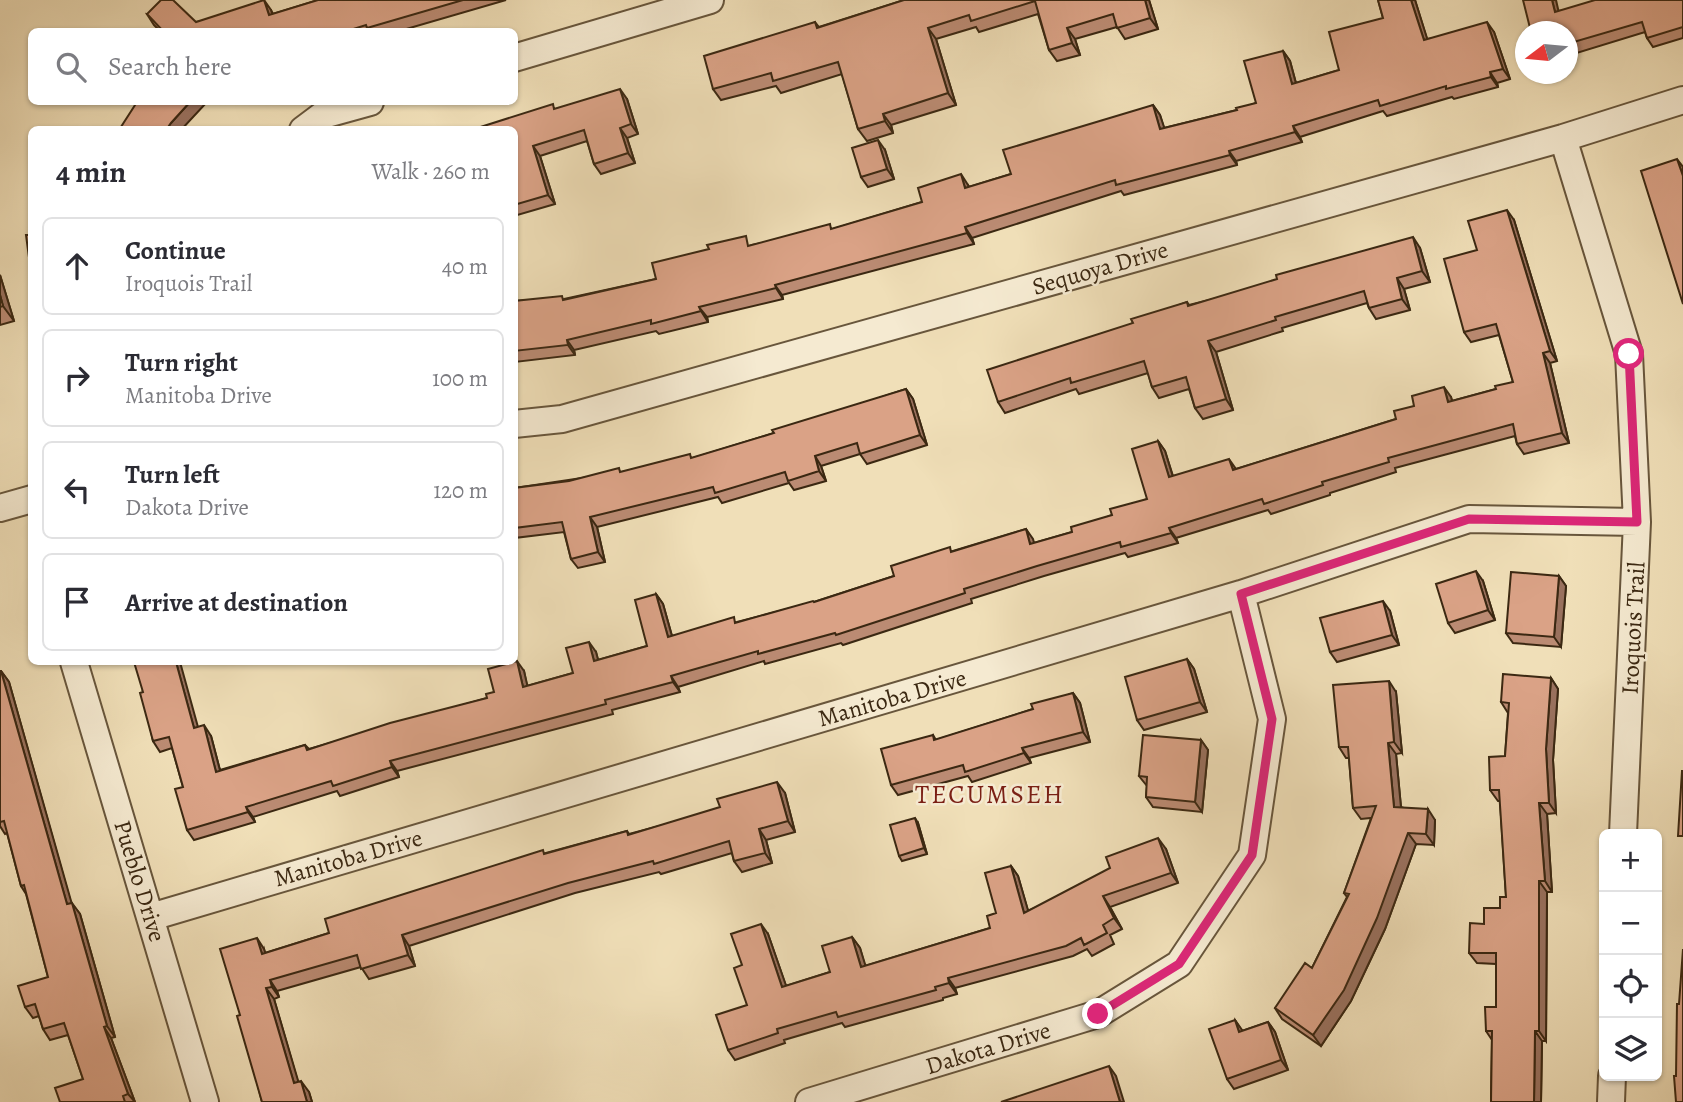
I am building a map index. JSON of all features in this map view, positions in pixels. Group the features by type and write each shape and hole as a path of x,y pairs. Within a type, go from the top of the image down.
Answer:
{"street":[{"path":"518,57 710,0"},
{"name":"Sequoya Drive","path":"518,423 575,415 1563,138 1683,100"},
{"path":"309,126 323,116 360,105"},
{"name":"Iroquois Trail","path":"1563,138 1629,354 1637,522 1623,829"},
{"name":"Manitoba Drive","path":"151,917 1241,594 1469,519 1637,522"},
{"name":"Dakota Drive","path":"809,1102 1098,1014 1179,964 1252,855 1272,719 1241,594"},
{"name":"Pueblo Drive","path":"75,665 205,1102"},
{"path":"1611,1102 1612,1081"}],"building":[{"path":"161,0 173,0 196,22 264,0 269,15 318,0 463,0 367,28 366,25 357,28 160,28 147,14"},
{"path":"904,0 1145,0 1150,18 1117,28 1113,14 1067,28 1072,43 1049,50 1035,1 971,21 969,15 928,28 948,93 883,114 885,121 858,129 838,62 773,81 771,73 713,89 704,56 815,22 817,28"},
{"path":"1378,0 1411,0 1424,40 1487,22 1503,69 1490,72 1491,77 1446,89 1446,86 1380,106 1378,100 1293,126 1295,132 1229,151 1230,155 1116,185 1115,180 965,227 967,233 775,285 776,288 699,307 701,311 651,324 651,320 567,340 568,345 518,351 518,301 562,296 563,300 656,279 652,263 709,249 707,245 746,236 748,246 830,224 831,229 922,202 918,188 961,174 965,188 1011,174 1003,150 1153,105 1160,129 1237,110 1236,108 1256,103 1244,61 1283,51 1292,84 1339,70 1329,32 1383,18"},
{"path":"1523,0 1552,0 1555,12 1595,0 1683,0 1683,27 1647,38 1642,22 1578,41 1578,21 1528,21"},
{"path":"620,89 631,124 620,128 628,153 594,164 584,130 533,146 548,195 518,204 518,126 484,126 553,104 554,109"},
{"path":"135,105 187,105 169,126 122,126"},
{"path":"878,140 887,169 861,177 852,148"},
{"path":"1677,159 1683,176 1683,304 1641,171"},
{"path":"1507,210 1550,351 1543,353 1562,433 1517,444 1513,424 1388,458 1389,462 1322,482 1323,485 1264,504 1262,499 1169,528 1171,533 1121,547 1120,542 1037,566 964,589 965,593 836,635 835,633 758,654 758,651 671,676 673,682 605,700 606,704 390,761 392,767 333,786 331,781 246,807 248,812 187,830 175,789 183,787 169,737 153,741 135,665 177,665 194,728 204,725 216,772 305,745 307,750 390,723 487,698 486,694 494,692 488,669 518,665 523,687 573,673 566,648 589,642 594,661 647,646 635,600 656,594 668,637 734,617 735,623 814,602 894,576 891,566 950,547 951,552 1026,529 1030,544 1072,532 1071,527 1112,515 1110,509 1147,499 1132,449 1158,441 1169,477 1229,459 1233,470 1396,419 1394,411 1414,406 1412,396 1444,387 1448,402 1513,382 1496,324 1464,332 1444,259 1477,250 1468,221"},
{"path":"1413,237 1422,271 1397,278 1402,299 1369,308 1364,291 1275,317 1276,320 1208,341 1226,399 1195,408 1186,377 1152,387 1144,361 1071,383 1070,378 998,402 987,370 1133,323 1131,319 1187,302 1188,306 1277,279 1276,275"},
{"path":"906,389 920,435 860,454 857,443 815,456 819,471 788,481 785,472 715,493 713,487 590,517 598,552 571,559 562,522 518,528 518,487 569,481 619,468 620,472 690,454 691,458 774,433 772,430"},
{"path":"1476,571 1488,610 1448,623 1436,584"},
{"path":"1511,572 1559,576 1554,637 1506,633"},
{"path":"1383,601 1392,635 1330,652 1320,618"},
{"path":"1187,659 1200,702 1137,720 1125,677"},
{"path":"0,671 67,904 72,903 107,1026 104,1027 128,1094 123,1096 125,1102 60,1102 55,1088 83,1079 64,1023 43,1029 35,1004 25,1007 18,986 48,977 24,885 21,886 4,821 0,822"},
{"path":"1503,674 1551,678 1546,749 1549,803 1539,803 1545,881 1539,881 1539,1031 1535,1031 1534,1102 1491,1102 1492,1031 1486,1031 1485,1007 1496,1007 1496,953 1469,953 1470,923 1484,924 1484,908 1500,908 1500,897 1506,897 1499,790 1490,790 1489,757 1505,756 1509,703 1501,702"},
{"path":"1389,681 1394,742 1388,743 1394,807 1428,809 1426,834 1408,833 1377,918 1344,990 1313,1035 1275,1008 1305,963 1312,968 1349,894 1344,893 1376,806 1353,808 1348,747 1339,747 1333,685"},
{"path":"1073,693 1083,732 1022,748 1024,753 965,772 963,765 891,785 881,749 933,735 934,740 1033,709 1031,704"},
{"path":"1143,735 1201,740 1195,802 1146,797 1147,777 1139,776"},
{"path":"1682,771 1683,836 1678,836"},
{"path":"777,782 788,821 759,829 765,853 734,861 729,841 654,864 653,861 568,883 402,935 408,955 361,969 357,955 270,980 272,987 266,988 294,1083 301,1081 307,1102 262,1102 220,949 257,938 262,954 329,933 325,919 543,850 544,854 627,831 628,835 720,807 717,799"},
{"path":"915,818 924,848 899,856 890,825"},
{"path":"1158,838 1171,873 1103,896 1114,918 1103,925 1107,933 1084,945 1081,938 1066,946 948,978 949,983 935,987 936,990 838,1017 836,1012 777,1029 778,1033 728,1050 716,1015 747,1005 734,968 742,965 731,934 761,924 782,987 830,972 822,946 852,937 861,967 990,928 987,916 996,913 985,873 1011,866 1024,913 1110,868 1106,857"},
{"path":"1683,949 1683,1102 1676,1102 1674,1076 1677,1004"},
{"path":"1235,1020 1239,1032 1268,1022 1281,1060 1227,1079 1209,1029"},
{"path":"1109,1066 1120,1102 1001,1102"}],"district":[{"name":"TECUMSEH","path":"990,794"}],"route":[{"path":"1098,1014 1179,964 1252,855 1272,719 1241,594 1469,519 1637,522 1629,354"}]}
